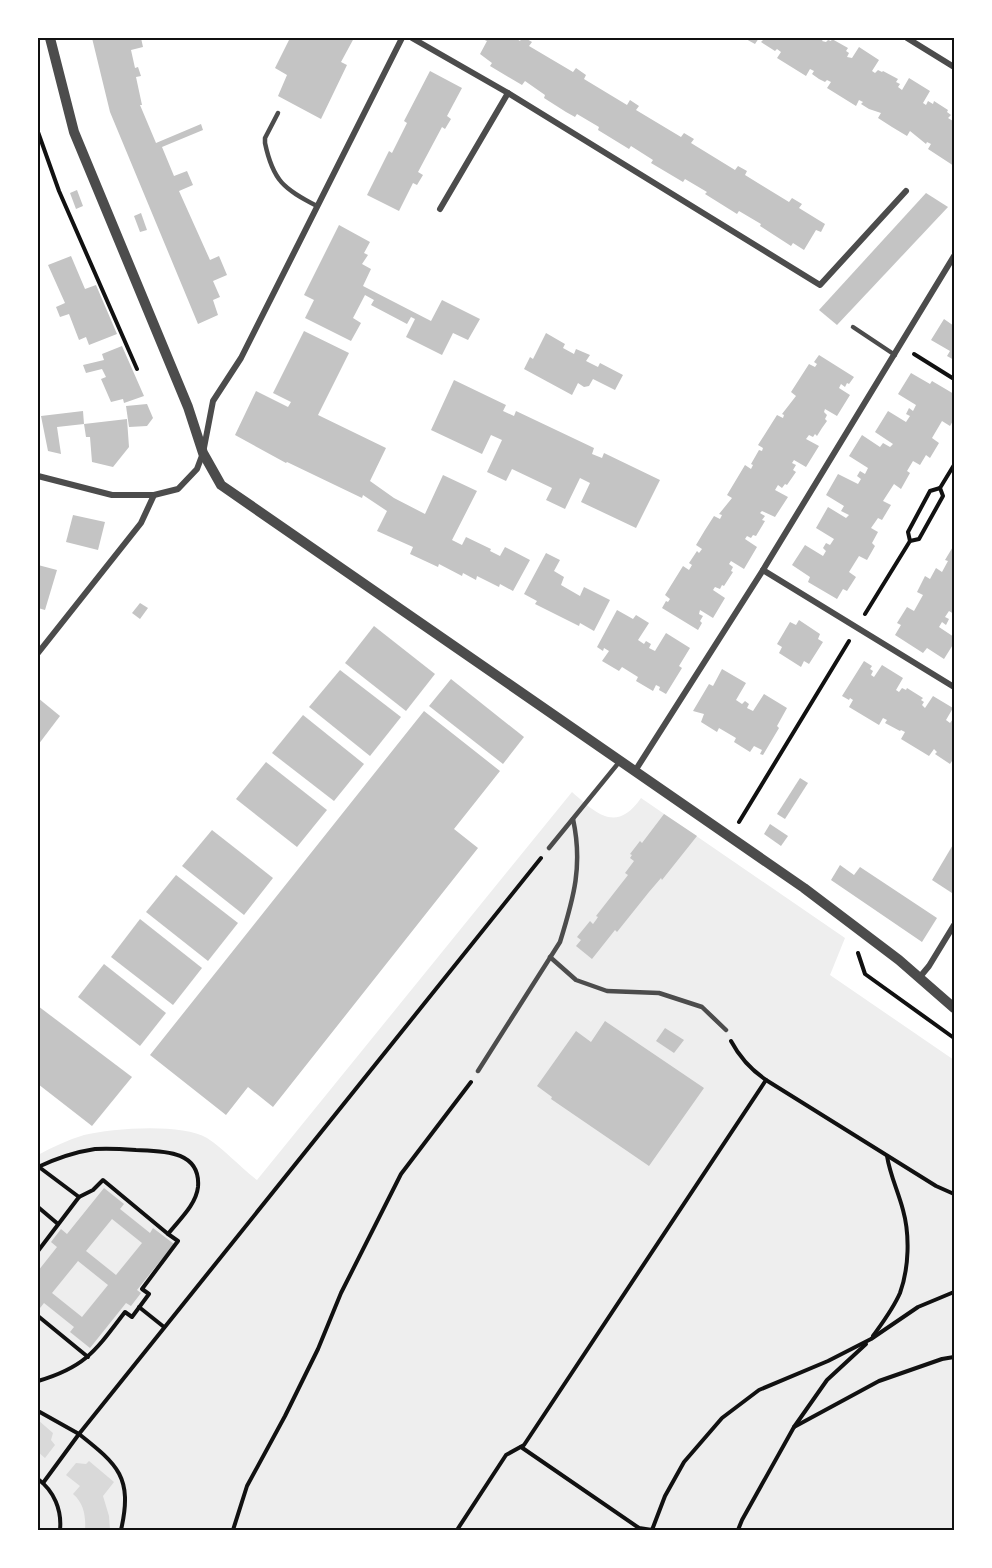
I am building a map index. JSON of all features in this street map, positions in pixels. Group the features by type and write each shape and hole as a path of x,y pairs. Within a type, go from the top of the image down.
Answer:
{"street":[{"path":"50,38 74,132 179,385 203,453 221,485 740,843 849,921 954,1008"},
{"path":"38,476 112,495 154,495 178,489 197,469 203,453 213,401 241,358 402,38"},
{"path":"412,38 508,93 820,285 906,191"},
{"path":"907,38 954,67"},
{"path":"440,209 508,93"},
{"path":"635,772 763,570 954,256"},
{"path":"38,653 141,523 154,495"},
{"path":"763,570 954,686"},
{"path":"919,978 954,926"}],"lane":[{"path":"278,113 265,138 276,176 292,193 317,206"},
{"path":"853,327 895,355"},
{"path":"549,848 620,761"},
{"path":"478,1071 560,942 578,872 578,847 573,819"},
{"path":"550,957 576,980 607,991 659,993 702,1007 726,1030"}],"path":[{"path":"38,132 59,191 137,369"},
{"path":"900,345 954,379"},
{"path":"736,826 910,541 908,532 930,491 940,488 954,465"},
{"path":"910,541 919,539 942,496 940,488"},
{"path":"43,1483 164,1327 549,848"},
{"path":"849,921 865,974 954,1038"},
{"path":"726,1030 737,1053 750,1069 887,1156 936,1186 954,1194"},
{"path":"233,1530 247,1486 290,1407 318,1349 341,1293 401,1173 478,1071"},
{"path":"457,1530 506,1455 524,1445 766,1080"},
{"path":"38,1167 73,1154 96,1149 167,1151 183,1156 196,1174 198,1188 192,1203 168,1234"},
{"path":"738,1530 794,1427 827,1380 871,1339 889,1315 900,1292 907,1250 907,1232 903,1210 889,1173 887,1156"},
{"path":"38,1167 79,1197"},
{"path":"38,1248 79,1197 93,1190 103,1180 178,1242 142,1288 149,1294 132,1317 125,1312 94,1353 69,1370 38,1381"},
{"path":"38,1207 58,1224"},
{"path":"521,1447 639,1527 652,1530 665,1496 684,1462 722,1418 759,1390 828,1361 871,1339 918,1307 954,1292"},
{"path":"140,1307 164,1327"},
{"path":"38,1316 88,1357"},
{"path":"794,1427 879,1381 954,1357"},
{"path":"38,1411 79,1434 114,1465 122,1478 125,1500 121,1530"},
{"path":"38,1479 53,1496 59,1508 60,1530"}],"shaded area":[{"path":"572,792 598,813 615,817 632,809 641,798 845,938 830,975 954,1060 954,1530 38,1530 38,1155 54,1146 84,1135 147,1128 181,1130 207,1138 257,1180"},
{"path":"38,1420 53,1433 51,1440 55,1445 45,1458 38,1452"},
{"path":"89,1461 114,1482 103,1496 109,1516 110,1530 85,1530 84,1510 73,1494 80,1486 66,1475 76,1463 86,1464"}],"building":[{"path":"92,38 141,38 143,47 131,50 135,68 138,67 141,76 136,77 142,105 140,105 156,143 201,124 203,130 162,147 174,176 187,171 193,185 179,191 210,260 219,256 227,275 213,281 220,297 213,300 218,315 198,324 110,112"},
{"path":"290,38 298,40 300,38 354,38 341,62 347,65 321,119 278,96 287,75 275,68"},
{"path":"480,38 515,38 520,41 525,38 532,42 529,46 573,72 576,68 586,75 584,79 627,105 630,100 639,106 636,110 681,137 684,133 694,139 691,143 735,170 738,166 747,171 745,175 789,202 792,198 802,204 799,208 825,224 821,232 816,230 804,250 793,243 791,246 760,226 761,224 739,211 737,214 705,194 707,192 685,179 683,182 651,163 653,160 631,146 629,149 577,114 575,117 566,112 544,98 545,95 525,81 522,85 490,66 492,63 480,54 487,41"},
{"path":"744,38 759,38 755,44"},
{"path":"759,38 824,38 822,41 826,42 832,39 848,48 847,57 852,58 859,47 879,60 872,71 875,73 878,70 883,71 898,79 896,82 900,84 898,87 902,90 909,78 930,91 923,103 926,105 928,101 933,104 934,101 948,110 947,112 951,115 948,118 953,121 954,118 954,166 928,149 931,144 927,142 926,144 910,131 907,136 878,118 881,113 869,109 859,100 856,106 827,88 831,82 819,79 812,74 814,71 810,69 806,76 777,58 781,52 777,49 775,51 761,42 763,40"},
{"path":"430,71 462,88 447,116 451,119 445,129 442,127 418,172 423,175 417,185 413,183 399,211 367,195 389,151 392,153 407,123 404,121"},
{"path":"77,190 83,206 76,209 70,193"},
{"path":"926,193 948,207 837,325 819,310"},
{"path":"141,213 147,230 140,232 134,216"},
{"path":"339,225 370,242 364,253 368,255 362,264 371,269 363,286 431,321 442,300 480,319 468,340 453,333 442,355 406,337 415,319 411,317 407,324 371,305 374,300 365,295 353,318 361,323 351,341 305,318 314,300 304,295"},
{"path":"71,256 85,289 96,285 117,334 89,345 86,337 79,340 69,314 60,317 56,307 65,303 48,265"},
{"path":"944,319 954,326 954,360 947,356 950,351 931,340"},
{"path":"304,331 349,353 318,415 386,448 370,481 394,498 425,514 443,475 477,491 452,540 462,545 466,537 500,556 505,547 530,560 513,591 477,576 476,580 463,573 462,576 439,564 438,567 410,554 413,547 377,531 387,511 363,495 362,498 286,463 235,435 256,391 288,407 291,402 273,393"},
{"path":"546,333 565,344 563,348 574,354 576,349 590,355 586,361 598,367 600,363 623,375 615,390 593,379 589,386 584,387 578,383 572,395 524,369 530,357 533,359"},
{"path":"122,346 144,396 124,403 123,399 111,402 101,379 106,377 102,369 86,373 83,365 104,360 102,354"},
{"path":"819,355 854,377 845,387 841,384 839,388 850,395 837,416 825,409 827,421 817,436 809,435 806,439 819,446 806,467 794,460 792,463 796,465 793,470 796,472 787,485 785,484 782,488 778,485 775,490 788,497 775,517 762,511 760,513 765,516 762,520 765,521 756,536 753,535 751,538 747,536 745,539 757,547 744,569 731,561 729,564 733,567 731,571 733,572 724,586 722,585 720,589 715,587 713,590 725,598 713,618 700,610 699,614 703,616 698,630 662,608 670,599 665,595 683,566 689,570 692,565 689,563 697,551 699,553 702,549 696,545 705,530 714,516 720,519 722,515 719,514 732,498 727,495 745,465 751,469 753,465 751,464 759,450 762,451 763,448 758,445 777,415 783,418 782,414 796,396 791,392 809,364 815,367 817,364 814,362"},
{"path":"911,373 930,384 932,381 954,394 954,419 950,426 942,421 932,438 939,443 930,458 926,455 920,465 913,461 907,471 910,473 901,489 894,484 883,501 891,505 882,520 878,518 871,528 878,532 872,543 875,546 867,560 859,556 849,572 856,577 847,591 843,589 837,599 808,582 810,577 792,565 805,545 823,556 826,543 830,545 834,539 816,528 828,507 846,518 849,515 841,511 844,506 826,495 838,474 858,484 861,479 857,476 860,471 865,474 868,468 849,456 862,435 880,447 883,443 890,447 893,444 875,432 888,411 906,422 910,416 906,414 909,408 913,411 916,405 898,394"},
{"path":"454,380 506,405 503,411 514,416 516,411 594,448 592,454 602,458 604,453 660,480 636,528 581,502 590,483 580,478 565,509 546,500 552,488 512,469 506,481 487,472 502,440 491,435 482,454 431,430"},
{"path":"147,404 153,418 147,426 129,427 126,406"},
{"path":"83,411 84,424 57,427 61,454 48,451 41,416"},
{"path":"127,419 129,447 113,467 92,462 90,437 86,437 84,424"},
{"path":"73,515 105,522 98,550 66,542"},
{"path":"954,545 954,614 949,611 945,617 949,619 946,625 942,622 939,627 954,637 954,643 944,659 927,648 923,653 895,635 901,625 897,623 907,607 914,611 923,595 917,592 925,576 930,579 936,568 942,572 948,561 945,560"},
{"path":"546,553 560,560 554,571 564,577 561,585 580,596 584,587 610,600 594,631 535,604 537,601 524,594"},
{"path":"38,565 57,570 45,610 38,608"},
{"path":"140,603 148,608 140,619 132,613"},
{"path":"617,610 633,619 636,615 649,623 638,640 644,644 646,641 651,644 649,648 655,651 666,633 690,648 679,666 682,668 666,694 656,685 653,691 636,681 638,677 622,667 619,671 602,661 609,651 604,648 603,651 597,647"},
{"path":"799,620 820,634 818,639 823,642 809,664 804,661 801,667 779,653 782,647 777,644 790,622 796,625"},
{"path":"374,626 435,674 406,711 345,663"},
{"path":"864,661 872,666 871,675 874,677 882,665 903,678 896,690 899,692 902,688 906,690 907,688 923,698 922,705 925,708 933,696 953,708 946,720 950,723 953,719 954,721 954,762 950,764 935,754 937,752 934,749 929,756 901,739 905,732 885,723 887,720 883,718 879,725 849,707 853,700 842,696"},
{"path":"722,669 746,683 736,700 742,704 745,701 749,704 747,708 753,711 764,694 787,708 777,726 779,728 763,755 760,754 762,750 754,746 750,752 734,742 736,738 719,728 717,732 701,722 704,714 693,711 709,684 713,686"},
{"path":"340,670 401,717 370,756 309,707"},
{"path":"451,679 524,737 503,764 429,706"},
{"path":"38,698 60,716 38,745"},
{"path":"424,711 500,771 454,829 478,848 273,1107 248,1087 226,1115 150,1055"},
{"path":"303,715 364,764 334,801 272,753"},
{"path":"266,762 327,810 297,847 236,799"},
{"path":"800,778 808,783 785,819 777,814"},
{"path":"664,814 697,836 662,880 661,878 592,959 576,946 581,940 577,937 590,921 593,924 598,917 596,916 628,875 625,873 634,861 630,858 632,855 630,854 640,841 642,843"},
{"path":"770,824 788,836 781,846 764,834"},
{"path":"212,830 273,878 244,915 182,866"},
{"path":"954,843 954,889 952,893 932,880"},
{"path":"840,865 854,875 860,867 937,918 922,942 831,880"},
{"path":"176,875 238,923 208,961 146,912"},
{"path":"140,919 202,968 173,1005 111,957"},
{"path":"104,964 166,1013 140,1046 78,997"},
{"path":"38,1006 132,1077 92,1126 38,1084"},
{"path":"605,1021 704,1088 649,1166 551,1099 552,1097 537,1086 576,1031 591,1042"},
{"path":"665,1028 684,1040 674,1053 656,1041"},
{"path":"104,1188 124,1204 120,1209 150,1233 153,1228 174,1244 137,1290 141,1293 131,1306 126,1303 90,1348 70,1332 74,1327 44,1303 40,1308 38,1306 38,1271 57,1247 51,1242 61,1229 67,1234","holes":["112,1219 142,1243 116,1275 86,1251","78,1261 108,1285 82,1317 52,1293"]}]}
